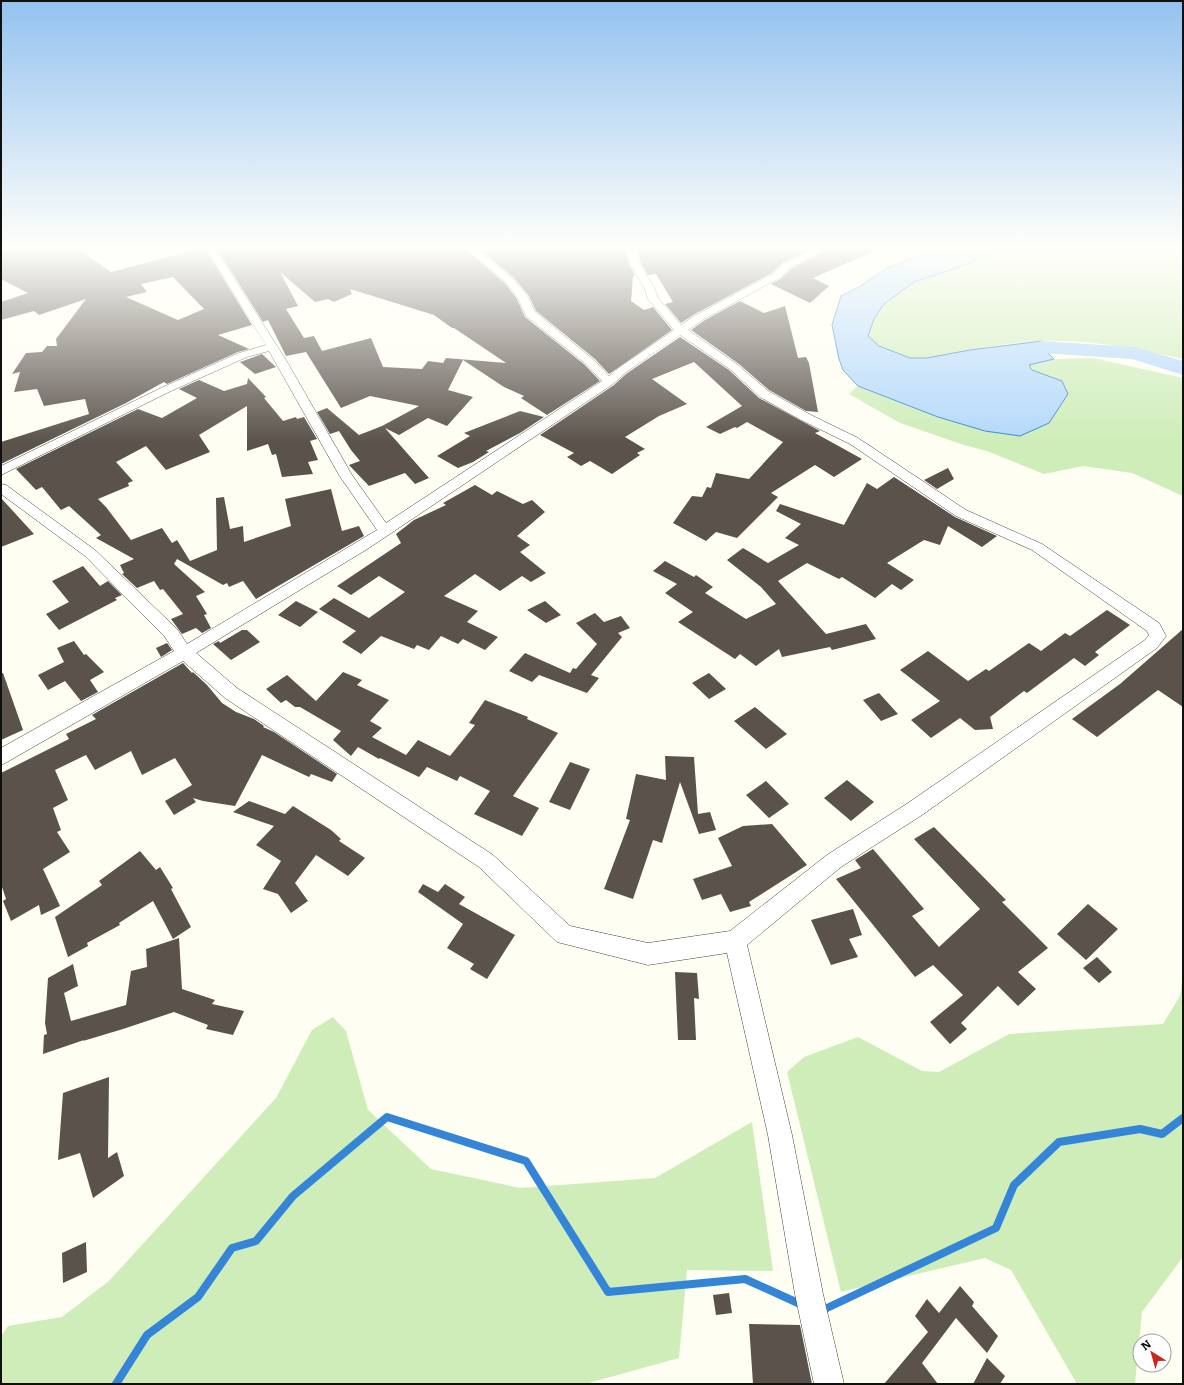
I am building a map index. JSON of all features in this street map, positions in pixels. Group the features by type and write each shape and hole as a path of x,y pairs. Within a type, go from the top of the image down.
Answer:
{"street":[{"path":"250,314 289,375 329,448 369,512 385,531"},
{"path":"530,314 590,362 609,382"},
{"path":"1,488 90,553 172,633 184,652 230,693 486,861 564,935 648,954 734,942 834,861 921,804 1150,644 1158,636 1153,627 1037,547 961,513 854,441 804,417 764,394 734,367 680,330 666,314"},
{"path":"1,757 217,634 385,531 609,382 621,371 706,314"},
{"path":"1,471 167,389 243,355 271,347"},
{"path":"734,942 780,1135 809,1294 829,1384"}],"green space":[{"path":"878,314 1183,314 1183,359 1095,343 1059,341 1006,344 962,351 932,358 918,359 898,356 882,347 868,336"},
{"path":"1093,358 1183,378 1183,496 1132,473 1083,466 1044,474 987,451 964,445 900,423 849,394 858,386 938,417 985,431 1020,436 1062,381 1032,370 1029,365 1054,359"},
{"path":"1183,974 1183,1257 1142,1312 1140,1333 1132,1333 1132,1373 1136,1373 1135,1384 1077,1384 1011,1270 985,1258 841,1292 787,1072 804,1057 858,1037 922,1071 939,1072 1009,1034 1163,1024 1180,996"},
{"path":"333,1017 346,1031 368,1110 431,1169 520,1188 655,1178 752,1122 773,1271 687,1270 679,1358 585,1384 1,1384 1,1336 8,1326 62,1317 109,1281 276,1098 312,1030"}],"water":[{"path":"836,314 878,314 868,336 879,346 910,358 927,358 970,350 1042,341 1042,347 1054,359 1029,365 1032,370 1062,381 1068,394 1049,423 1020,436 985,431 938,417 858,386 843,370 839,359 832,325"}],"building":[{"path":"1,314 24,314 1,320"},
{"path":"75,314 164,314 178,320 193,314 245,314 252,325 218,335 249,349 238,352 167,384 164,382 126,403 1,464 1,442 89,414 85,399 44,406 37,389 14,392 20,372 12,374 26,353 42,352 47,346 57,346 56,339"},
{"path":"258,314 289,314 304,338 314,336 322,351 371,338 383,367 422,369 428,361 443,363 446,358 506,363 434,315 430,314 524,314 525,317 585,365 600,381 547,415 521,398 524,396 504,387 463,360 448,390 473,397 447,426 428,418 399,435 385,428 429,478 415,484 405,473 369,486 349,465 360,461 339,431 330,434 317,412 327,408 359,435 382,426 419,406 370,396 341,408 306,352 286,356 268,320 263,322"},
{"path":"539,314 658,314 672,330 609,374 595,359"},
{"path":"673,314 696,314 695,314 681,323"},
{"path":"717,314 787,314 798,358 806,357 809,363 818,412 806,411 769,390 739,364 691,330"},
{"path":"680,337 729,370 759,398 820,431 815,433 862,459 834,477 815,465 771,493 778,497 737,538 716,532 706,541 673,523 692,496 702,497 707,487 711,488 716,473 749,479 783,442 747,422 737,428 735,427 720,434 706,427 742,406 694,362 652,379 687,404 659,416 625,437 645,449 637,453 640,455 612,474 590,461 581,466 567,457 574,453 540,435 614,385 626,374"},
{"path":"262,354 276,367 255,374 240,362"},
{"path":"248,378 266,397 264,398 283,421 296,417 297,419 304,417 317,439 310,441 318,460 308,462 313,474 282,477 276,454 272,455 268,444 247,451 247,406 199,435 210,452 166,470 146,446 116,462 133,481 128,483 129,486 98,499 106,507 131,540 162,528 172,543 177,540 190,561 217,550 216,498 224,497 230,529 243,526 244,542 291,526 285,499 331,489 342,531 359,526 364,536 256,599 243,581 229,587 227,583 223,585 177,559 174,564 205,592 196,596 207,614 204,615 211,628 202,633 196,628 182,634 171,619 183,614 163,589 160,590 154,581 137,588 122,574 124,573 120,565 134,559 96,538 101,535 69,506 61,510 42,487 36,490 16,469 138,409 162,418 197,398 179,389 199,380 224,391 247,384"},
{"path":"520,411 544,417 520,433 486,451 489,452 473,462 458,468 437,456 470,436 464,433"},
{"path":"948,468 954,479 937,489 924,480"},
{"path":"894,477 955,517 997,536 982,547 948,526 940,545 924,540 887,563 914,580 901,590 892,584 875,598 842,577 839,579 807,563 778,581 826,634 866,624 876,639 832,650 830,647 782,657 779,649 756,666 740,654 735,659 678,622 693,612 665,593 677,584 653,571 665,561 694,577 696,575 713,587 705,593 746,619 776,604 761,587 727,560 743,548 768,563 799,545 785,538 801,524 776,511 780,504 844,525 867,483 877,489"},
{"path":"475,485 492,495 497,491 523,504 532,500 545,512 517,536 530,545 520,552 546,573 531,582 522,576 500,591 475,574 444,596 478,611 467,622 498,637 485,650 463,639 458,644 441,636 429,650 417,645 414,649 381,636 361,654 342,642 356,631 319,609 334,598 369,618 405,592 379,576 351,595 337,586 401,543 396,534 414,520 446,505 443,503"},
{"path":"1,498 34,534 1,547"},
{"path":"83,566 100,586 108,581 122,595 115,598 117,600 59,630 46,614 69,602 52,581"},
{"path":"296,601 318,612 300,627 278,615"},
{"path":"545,601 561,615 546,623 527,610"},
{"path":"1107,610 1130,625 1095,652 1099,655 1085,666 1074,658 1027,693 1024,691 990,717 993,729 975,730 960,718 931,738 911,720 940,701 900,670 928,651 968,681 986,669 989,671 1029,643 1041,651 1065,633 1070,636"},
{"path":"595,613 604,622 621,616 630,628 618,633 622,637 591,675 599,678 587,693 539,675 532,682 509,671 525,653 570,673 573,668 576,669 597,644 576,623"},
{"path":"1183,629 1183,707 1158,690 1097,737 1072,719 1120,684"},
{"path":"242,630 247,630 260,642 231,660 213,644 219,641 220,643"},
{"path":"74,641 84,655 86,654 104,672 90,680 98,692 81,701 65,681 48,690 38,675 64,662 57,648"},
{"path":"167,643 172,650 161,657 156,648"},
{"path":"183,663 192,673 193,672 207,685 222,703 236,712 254,719 264,726 263,727 274,732 337,774 332,782 311,774 309,777 262,755 235,806 193,798 196,802 174,815 165,801 192,785 175,758 142,775 131,751 95,770 86,755 55,770 68,800 53,808 61,830 57,832 70,852 43,869 60,906 41,915 39,905 11,921 3,901 6,899 1,884 1,773 69,739 66,734 96,719 92,715"},
{"path":"343,672 362,680 357,685 389,700 370,721 382,728 372,737 406,755 418,740 450,756 475,725 469,723 485,700 528,717 527,719 558,733 513,796 539,808 522,836 474,814 490,791 460,776 457,781 427,767 419,777 380,758 379,759 358,747 351,756 333,740 341,731 300,707 295,707 286,700 281,703 266,689 287,675 316,701"},
{"path":"1,673 3,673 23,730 1,740"},
{"path":"709,673 726,689 709,699 692,683"},
{"path":"879,693 898,714 881,721 863,700"},
{"path":"755,707 787,734 766,749 734,721"},
{"path":"665,756 694,757 698,814 710,812 716,830 699,834 680,782 662,843 653,840 633,899 604,889 630,820 626,819 636,774 666,780"},
{"path":"570,762 590,769 570,810 549,802"},
{"path":"847,780 874,802 851,821 824,798"},
{"path":"766,781 789,804 769,818 746,795"},
{"path":"249,801 285,814 293,806 331,830 341,839 339,841 365,858 348,876 316,855 295,883 308,901 291,913 278,894 263,889 281,861 256,845 274,826 233,812"},
{"path":"772,824 807,865 749,902 751,906 730,912 721,894 702,900 693,879 732,866 718,838 743,826"},
{"path":"934,827 1006,900 1002,902 1048,948 1018,972 1036,989 1018,1006 998,986 961,1023 967,1029 950,1044 930,1022 963,995 933,965 915,977 836,879 861,868 855,860 873,849 924,909 912,916 939,947 980,909 914,839"},
{"path":"140,851 156,870 160,867 173,888 171,889 191,927 173,939 153,901 119,923 120,925 87,943 88,946 68,957 55,917 102,885 99,881"},
{"path":"423,884 438,892 445,884 465,897 459,904 515,935 487,979 470,969 474,964 447,948 463,924 418,892"},
{"path":"1088,904 1118,929 1086,960 1057,934"},
{"path":"853,909 862,935 849,939 858,957 831,965 811,920"},
{"path":"179,938 182,989 215,1000 212,1004 244,1011 233,1035 206,1029 208,1025 174,1012 43,1054 44,1035 47,1034 45,1023 48,978 73,964 78,986 64,993 71,1021 126,1005 131,971 147,967 146,949"},
{"path":"1097,957 1112,972 1099,983 1083,968"},
{"path":"675,972 697,973 699,999 694,998 696,1040 678,1040"},
{"path":"109,1077 108,1158 117,1152 124,1176 93,1198 80,1153 58,1160 63,1093"},
{"path":"86,1242 87,1272 63,1283 62,1253"},
{"path":"960,1286 974,1302 972,1306 998,1336 987,1353 956,1318 922,1363 938,1384 884,1384 928,1332 915,1316 927,1299 939,1313"},
{"path":"729,1293 732,1313 716,1315 713,1295"},
{"path":"749,1324 800,1325 812,1384 753,1384"},
{"path":"987,1358 1005,1376 1000,1384 973,1384"}],"waterway":[{"path":"999,358 1042,347 1134,353 1183,368"},
{"path":"116,1384 147,1335 198,1297 232,1248 256,1241 293,1196 387,1117 526,1161 608,1292 745,1279 798,1303"},
{"path":"827,1308 996,1228 1014,1185 1059,1142 1140,1129 1162,1134 1183,1118"}]}
